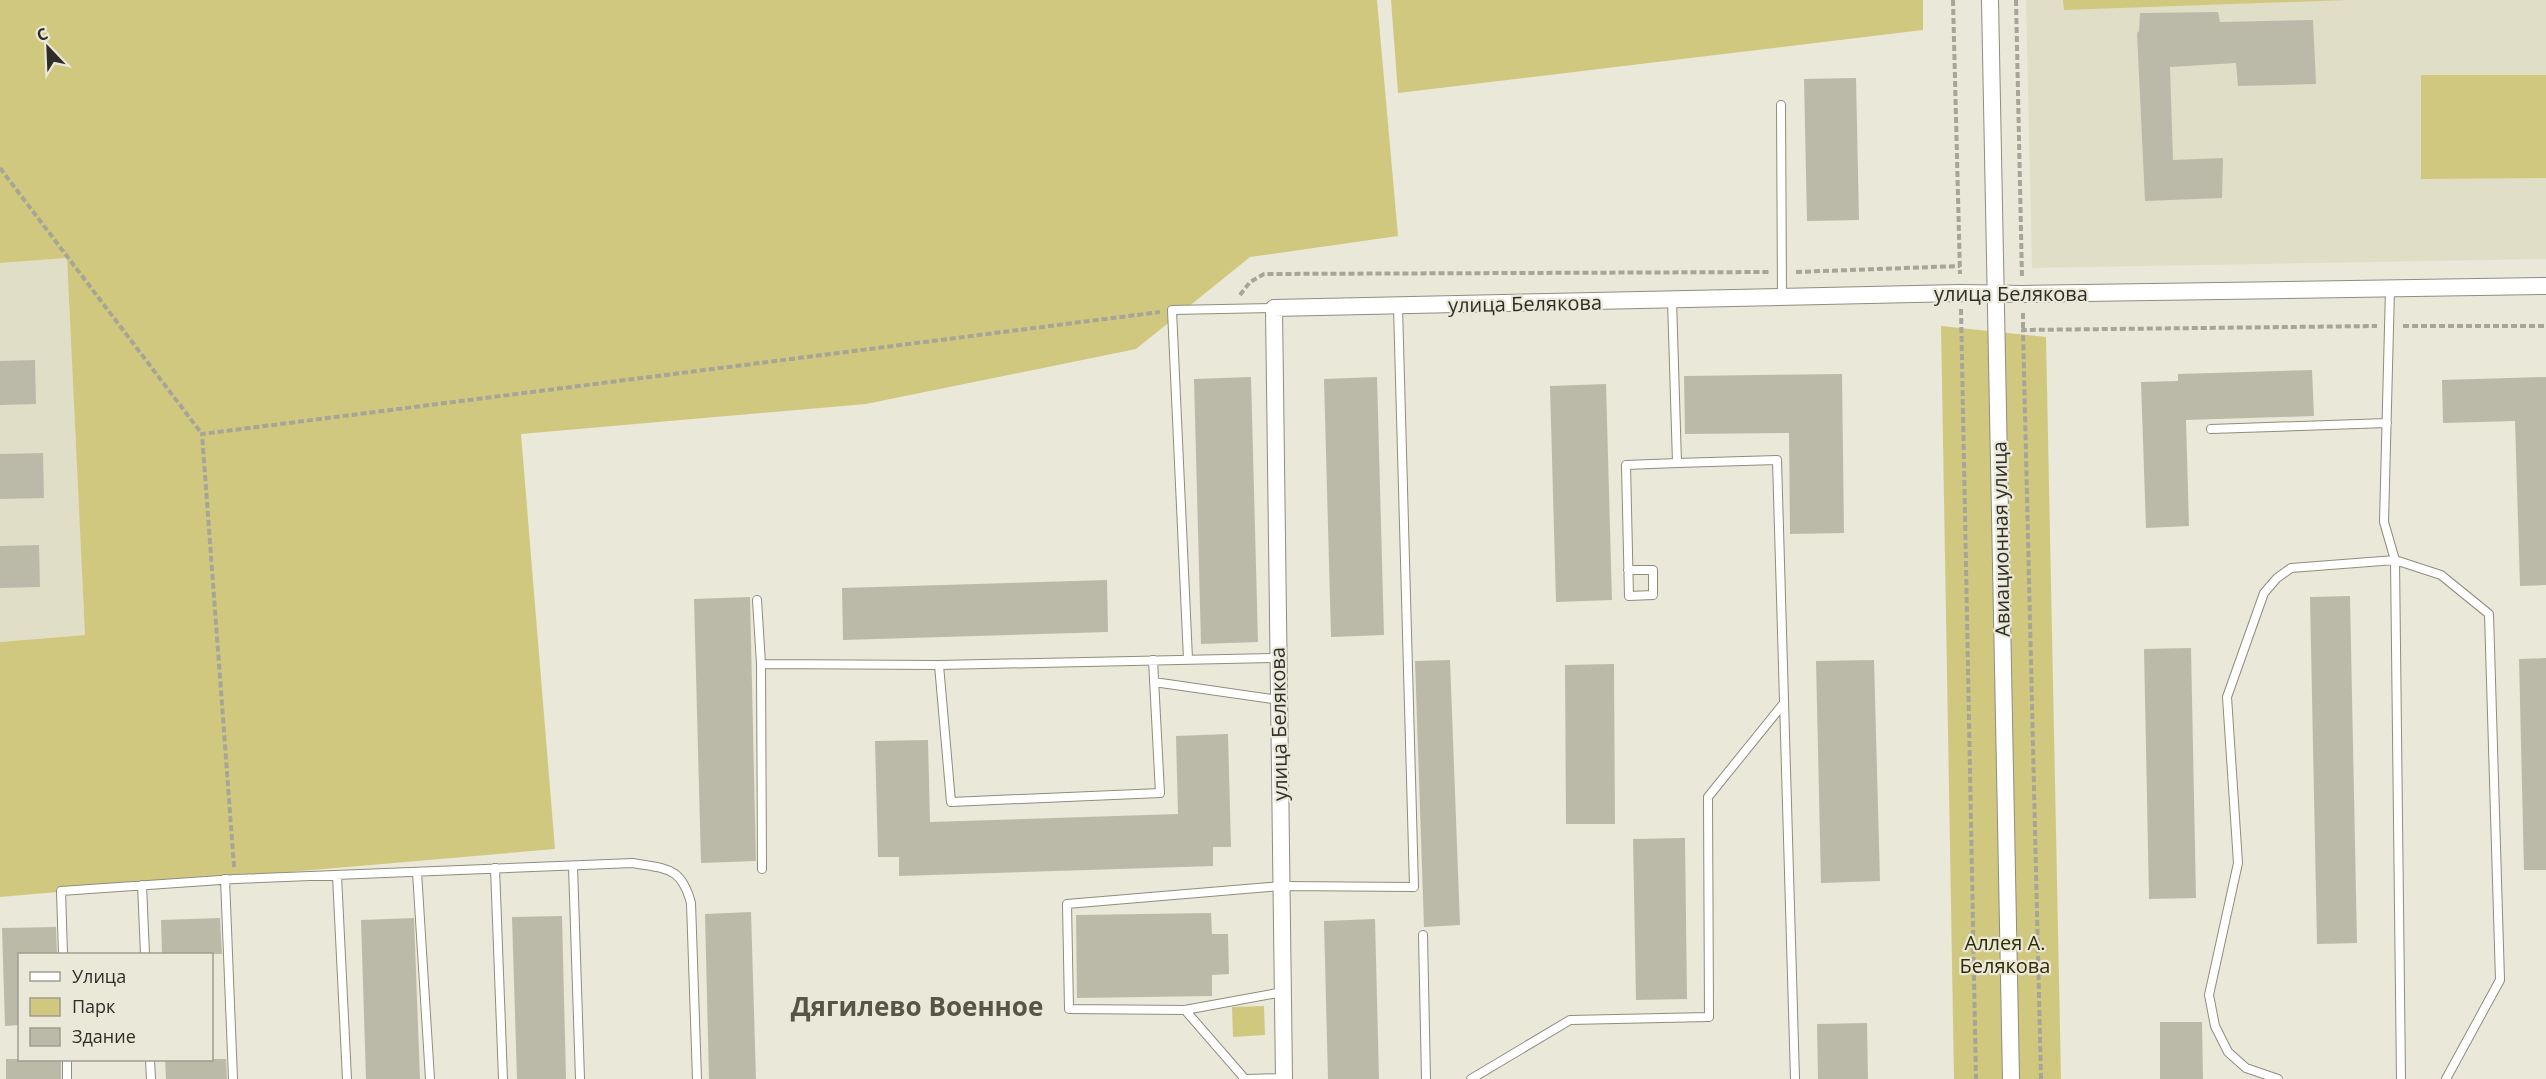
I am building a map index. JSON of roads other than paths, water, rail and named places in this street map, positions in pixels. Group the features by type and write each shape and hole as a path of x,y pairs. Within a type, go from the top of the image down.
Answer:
{"street":[{"name":"Авиационная улица","path":"1990,0 2011,1079"},
{"name":"улица Белякова","path":"1284,1078 1274,308 1782,299 1960,293 2546,286"}],"lane":[{"path":"1781,105 1782,299"},
{"path":"2390,289 2384,522 2395,560 2401,1079"},
{"path":"1672,300 1677,463"},
{"path":"1282,992 1185,1010 1069,1009 1067,904 1281,886 1414,887 1398,307"},
{"path":"1188,659 1172,310 1274,308"},
{"path":"2211,429 2386,423"},
{"path":"1628,570 1626,465 1777,460 1795,1079"},
{"path":"2277,1079 2246,1068 2228,1052 2215,1026 2209,996 2238,863 2227,697 2264,593 2277,578 2291,568 2395,560 2441,575 2489,614 2500,980 2446,1079"},
{"path":"757,600 761,664 762,869"},
{"path":"761,664 939,664 1278,658"},
{"path":"939,664 951,802 1160,793 1153,660"},
{"path":"1154,682 1279,700"},
{"path":"1471,1079 1570,1020 1709,1017 1708,797 1784,703"},
{"path":"63,953 61,891 225,879 633,863 669,869 686,884 691,903 697,1079"},
{"path":"573,866 580,1079"},
{"path":"495,868 503,1079"},
{"path":"417,872 430,1079"},
{"path":"337,876 347,1079"},
{"path":"225,879 233,1079"},
{"path":"142,885 145,953"},
{"path":"1423,935 1426,1079"},
{"path":"1185,1010 1246,1079 1284,1078"},
{"path":"67,1061 68,1079"},
{"path":"150,1061 150,1079"}],"district":[{"name":"Дягилево Военное","path":"917,1007"}],"park label":[{"name":"Аллея А. Белякова","path":"2005,954"}]}
